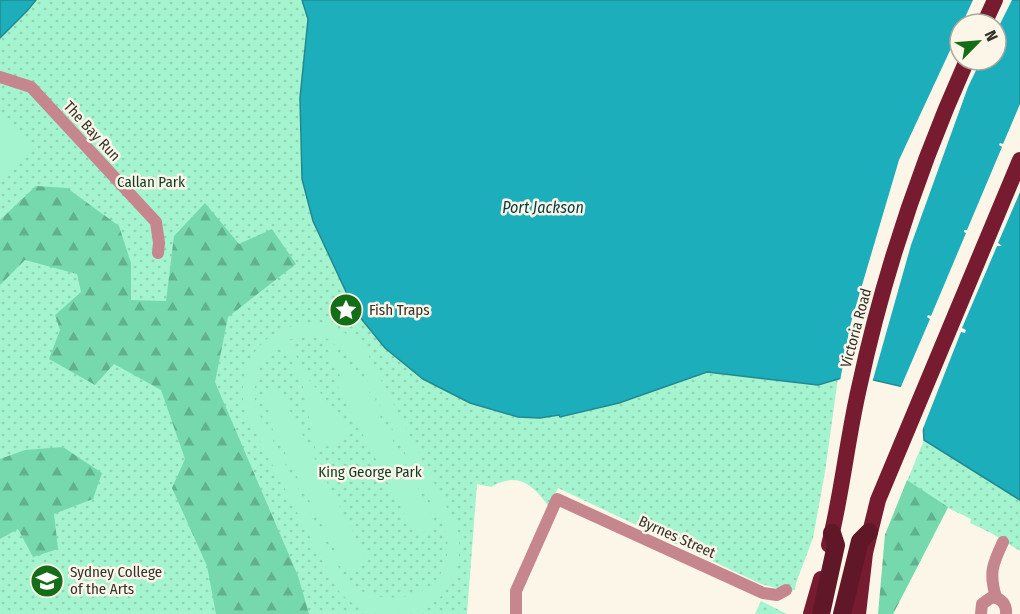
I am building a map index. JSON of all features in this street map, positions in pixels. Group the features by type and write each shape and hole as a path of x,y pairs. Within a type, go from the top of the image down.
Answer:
{"highway":[{"name":"Victoria Road","path":"811,614 834,526 858,389 877,317 910,206 944,111 962,72"},
{"path":"858,614 870,531 889,471 1020,160"},
{"path":"821,614 836,545 834,526"},
{"path":"842,614 860,541 870,531"}],"street":[{"name":"The Bay Run","path":"0,77 31,87 156,222 158,254"},
{"name":"Byrnes Street","path":"516,614 516,591 557,500 763,592 777,595 786,590"},
{"path":"1003,543 992,566 991,576 996,597 1004,602 1006,614"},
{"path":"981,614 980,608 984,601 996,597"}],"green space":[{"path":"36,0 302,0 308,19 300,98 302,179 313,221 322,242 540,418 559,414 561,417 619,403 707,372 818,385 838,378 813,538 795,590 792,592 761,584 558,488 549,507 531,487 517,480 509,480 491,487 477,484 467,614 0,614 0,38"},
{"path":"0,111 34,145 0,183"},
{"path":"36,186 67,188 119,226 131,263 131,300 166,301 174,236 205,203 239,244 272,229 296,264 228,317 215,382 298,576 309,614 216,614 207,566 172,488 185,459 161,390 114,364 95,385 49,359 60,330 55,315 81,292 77,274 25,260 0,285 0,220"},
{"path":"315,323 331,327 346,334 366,351 457,527 459,544 455,575 439,599 426,607 411,612 376,613 356,606 337,589 245,412 244,380 254,353 275,333 289,327","holes":["309,335 340,344 355,357 446,532 447,554 442,571 432,584 418,593 401,597 383,597 364,592 347,583 256,408 255,389 258,371 262,363 282,343 302,382 316,452 355,432 308,379 288,340"]},
{"path":"333,343 349,371 355,368 366,389 376,399 372,401 437,525 416,536 349,412 334,379 340,376 326,346"},
{"path":"278,388 368,561 346,572 265,414 271,411 264,396"},
{"path":"924,440 1020,500 1020,551 970,523 971,519 948,508 893,614 879,614 885,535"},
{"path":"63,447 102,473 93,499 54,514 58,549 33,557 18,529 0,539 0,459 25,450"},
{"path":"907,480 948,507 893,614 878,614 885,535"},
{"path":"761,601 787,614 755,614"}],"water":[{"path":"0,0 36,0 0,38"},
{"name":"Port Jackson","path":"302,0 1020,0 1020,500 924,440 921,391 852,375 818,385 707,372 619,403 560,417 559,415 540,418 518,417 470,403 423,379 385,348 355,311 313,221 302,179 300,98 308,19"}],"pier":[{"path":"973,0 1012,0 1006,12 968,12"},
{"path":"948,55 948,72 975,72 911,245 872,383 852,378 840,381 850,326 899,160"},
{"path":"1020,104 1020,192 998,243 1002,246 997,246 962,328 966,330 965,333 961,332 920,436 918,394 900,389 930,319 927,317 931,316 966,233 964,230 967,230 1002,147 999,145 1003,144"}],"place":[{"name":"Fish Traps","path":"346,310"},
{"name":"Sydney College of the Arts","path":"47,581"}],"park label":[{"name":"Callan Park","path":"151,182"},
{"name":"King George Park","path":"370,472"}]}
